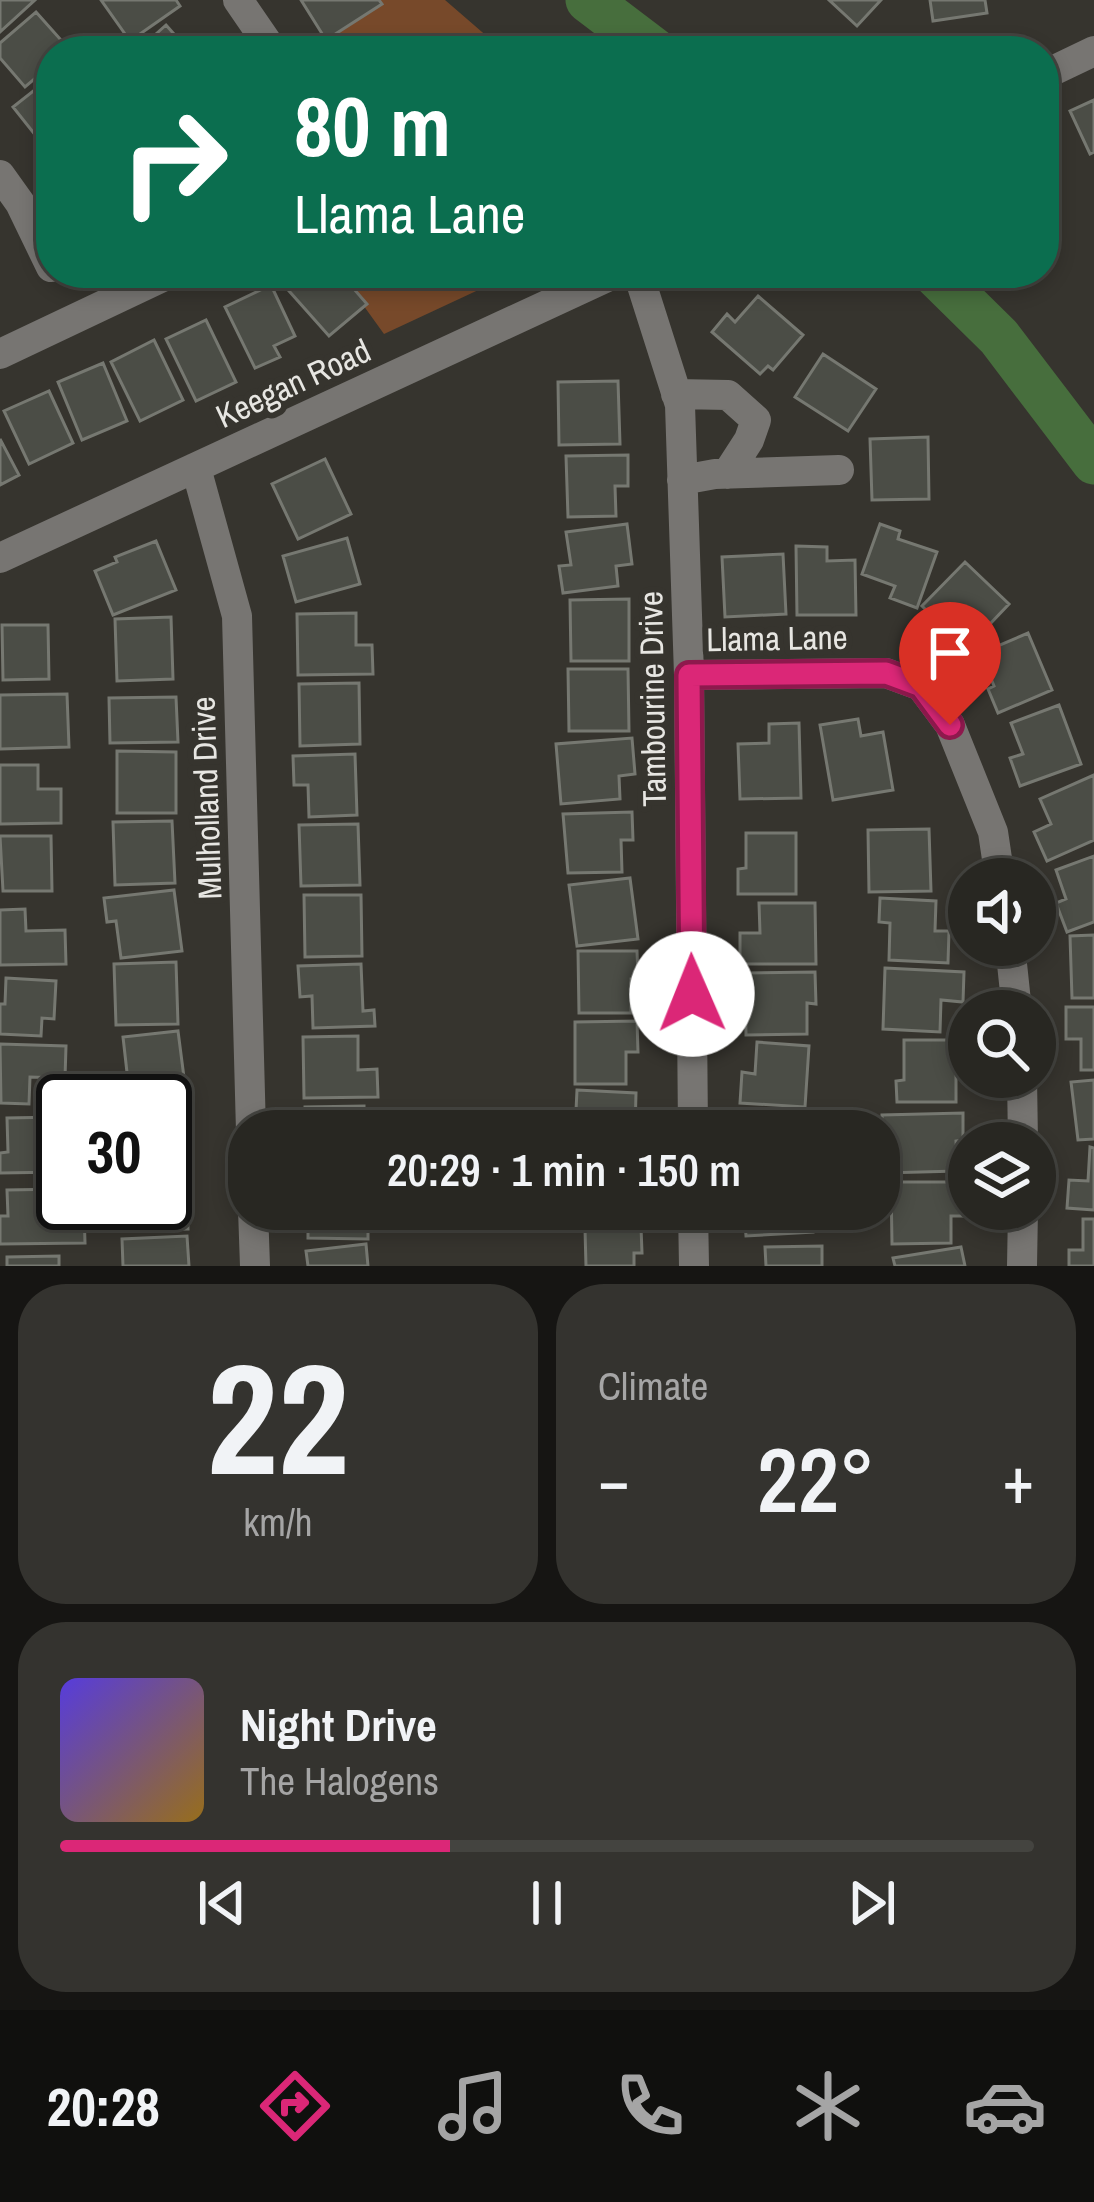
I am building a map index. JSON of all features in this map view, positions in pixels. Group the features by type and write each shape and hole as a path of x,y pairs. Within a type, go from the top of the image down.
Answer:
{"street":[{"path":"238,0 263,36"},
{"path":"1059,67 1094,51"},
{"path":"0,175 36,236"},
{"path":"61,288 76,318"},
{"path":"0,354 139,288"},
{"name":"Keegan Road","path":"0,559 584,288"},
{"name":"Tambourine Drive","path":"643,288 676,394 682,480 689,675 693,1110"},
{"path":"676,394 728,395 756,420 727,474"},
{"name":"Mulholland Drive","path":"196,468 237,616 250,1110"},
{"path":"682,480 839,470"},
{"name":"Llama Lane","path":"689,675 886,673 921,686 950,725 991,827 996,858"},
{"path":"254,1230 255,1266"},
{"path":"693,1230 694,1266"},
{"path":"1022,1230 1022,1266"}],"shaded area":[{"path":"371,0 445,0 487,36 315,36"},
{"path":"351,288 483,288 384,334"}],"building":[{"path":"0,0 35,0 0,32"},
{"path":"101,0 176,0 180,6 137,36 126,36"},
{"path":"301,0 379,0 382,4 332,36 324,36"},
{"path":"829,0 881,0 857,26"},
{"path":"930,0 985,0 987,13 933,21"},
{"path":"36,12 57,36 36,36 36,78 25,87 0,58 0,43"},
{"path":"166,25 176,36 154,36"},
{"path":"36,89 36,136 13,107"},
{"path":"1094,100 1094,152 1090,154 1070,111"},
{"path":"272,288 295,336 274,346 280,357 255,368 225,307"},
{"path":"286,288 353,288 367,304 329,336"},
{"path":"758,296 803,335 773,370 768,366 760,374 712,332 727,314 735,322"},
{"path":"206,320 236,382 196,401 166,339"},
{"path":"154,340 183,400 140,421 111,362"},
{"path":"823,354 876,389 848,431 795,397"},
{"path":"103,363 127,421 82,440 58,382"},
{"path":"618,381 620,444 559,445 558,382"},
{"path":"49,391 73,443 29,464 4,411"},
{"path":"928,437 929,499 872,500 870,439"},
{"path":"0,439 19,475 0,485"},
{"path":"628,455 628,486 615,486 616,516 568,517 566,456"},
{"path":"325,459 351,514 298,539 272,484"},
{"path":"627,524 632,564 616,566 618,586 563,593 559,566 571,565 566,532"},
{"path":"880,524 900,531 898,539 937,552 917,608 890,598 895,586 862,574"},
{"path":"347,538 360,584 296,602 283,556"},
{"path":"156,541 176,590 113,615 95,571 117,562 115,557"},
{"path":"796,546 827,547 827,561 855,560 856,615 797,615"},
{"path":"783,554 786,614 725,617 722,557"},
{"path":"965,562 1009,604 966,649 922,606"},
{"path":"629,599 629,661 571,661 570,600"},
{"path":"356,613 356,645 372,645 373,674 298,675 297,614"},
{"path":"171,617 173,679 117,681 115,619"},
{"path":"2,625 48,625 49,679 3,680"},
{"path":"1028,633 1052,690 998,713 981,653"},
{"path":"568,669 628,669 629,731 569,731"},
{"path":"359,683 360,744 300,746 299,684"},
{"path":"67,694 69,747 0,749 0,695"},
{"path":"176,697 178,742 110,743 109,698"},
{"path":"1059,705 1081,764 1020,786 1010,758 1023,754 1011,723"},
{"path":"858,719 861,736 883,732 893,790 833,800 820,725"},
{"path":"799,723 801,798 740,799 738,744 769,743 769,724"},
{"path":"632,738 635,774 619,776 620,799 561,804 556,744"},
{"path":"117,751 176,752 176,813 117,813"},
{"path":"355,754 357,815 309,817 308,785 294,785 293,756"},
{"path":"0,765 38,765 38,789 61,789 61,823 0,824"},
{"path":"1094,775 1094,840 1046,858 1034,832 1051,824 1040,799"},
{"path":"632,812 633,840 621,840 622,872 568,873 563,814"},
{"path":"172,821 175,883 115,885 113,822"},
{"path":"358,824 360,885 301,886 299,825"},
{"path":"929,829 931,891 869,892 868,830"},
{"path":"746,833 796,833 796,894 738,894 738,869 746,868"},
{"path":"0,836 51,836 52,891 3,891"},
{"path":"1094,856 1094,922 1067,932 1056,903 1066,899 1056,870"},
{"path":"630,878 638,939 577,946 569,885"},
{"path":"174,890 182,951 121,958 116,921 107,922 104,898"},
{"path":"304,895 361,895 362,956 305,957"},
{"path":"880,898 936,901 935,931 948,931 948,963 889,960 890,923 879,922"},
{"path":"759,903 815,903 816,964 740,964 740,933 760,933"},
{"path":"25,909 26,931 65,930 66,964 0,965 0,910"},
{"path":"1094,935 1094,998 1072,998 1070,936"},
{"path":"578,951 637,951 638,979 631,979 631,1013 579,1013"},
{"path":"176,962 178,1024 116,1025 114,964"},
{"path":"361,964 363,1011 374,1010 375,1026 313,1028 312,996 300,997 298,966"},
{"path":"885,968 964,972 963,990 948,990 948,1001 941,1000 940,1032 883,1029"},
{"path":"815,972 816,1004 807,1003 807,1034 746,1035 745,973"},
{"path":"6,978 56,981 54,1019 42,1018 41,1036 0,1034"},
{"path":"1066,1007 1094,1007 1094,1070 1081,1070 1081,1039 1066,1039"},
{"path":"637,1021 638,1052 626,1052 626,1084 575,1084 575,1022"},
{"path":"178,1031 184,1074 127,1074 123,1037"},
{"path":"358,1036 358,1070 377,1069 378,1097 304,1098 303,1037"},
{"path":"904,1040 948,1040 948,1098 956,1102 897,1102 896,1081 904,1080"},
{"path":"757,1042 809,1046 805,1107 740,1103 742,1072 755,1074"},
{"path":"0,1044 66,1046 65,1074 30,1077 29,1104 1,1103"},
{"path":"1094,1080 1094,1139 1078,1140 1071,1082"},
{"path":"577,1090 636,1093 636,1110 576,1110"},
{"path":"364,1106 364,1110 305,1110"},
{"path":"963,1113 963,1122 948,1122 948,1171 900,1173 900,1115"},
{"path":"36,1117 36,1172 0,1173 0,1153 8,1152 7,1118"},
{"path":"1090,1147 1094,1148 1094,1210 1067,1208 1069,1180 1088,1181"},
{"path":"900,1182 948,1182 951,1243 892,1244 892,1230 900,1230"},
{"path":"36,1189 36,1230 85,1230 85,1243 0,1244 0,1216 8,1216 7,1190"},
{"path":"1083,1219 1094,1219 1094,1266 1069,1266 1069,1250 1083,1250"},
{"path":"308,1230 368,1230 368,1239 308,1238"},
{"path":"585,1230 641,1230 642,1253 634,1253 634,1266 586,1266"},
{"path":"746,1230 813,1230 813,1232 746,1236"},
{"path":"187,1236 189,1266 123,1266 122,1239"},
{"path":"366,1244 368,1266 308,1266 306,1251"},
{"path":"822,1246 822,1266 766,1266 765,1247"},
{"path":"961,1247 965,1266 895,1266 893,1258"},
{"path":"59,1256 59,1266 7,1266 7,1257"}],"waterway":[{"path":"588,0 635,36"},
{"path":"949,288 999,337 1094,462"}],"route":[{"path":"692,994 689,675 886,673 921,686 950,725"}]}
